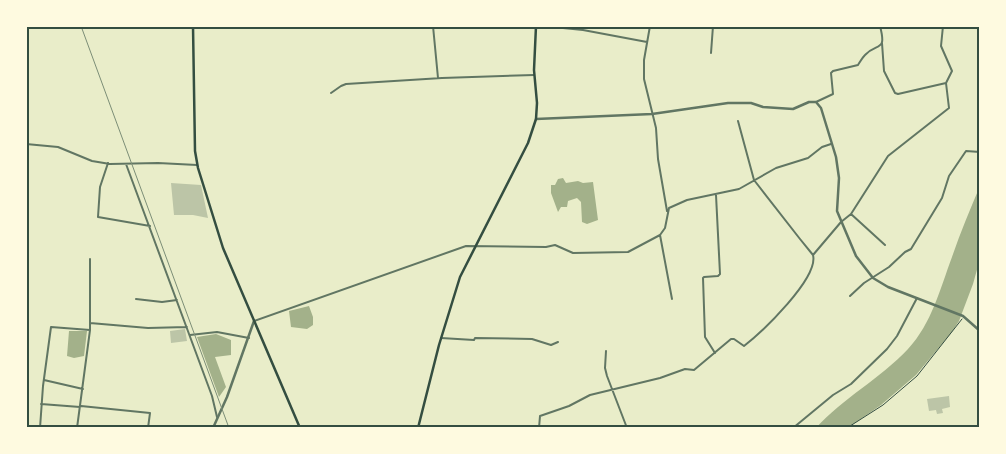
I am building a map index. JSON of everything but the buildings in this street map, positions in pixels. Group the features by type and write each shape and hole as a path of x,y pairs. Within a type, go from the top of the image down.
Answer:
{"main road":[{"path":"193,26 195,151 197,165 223,248 300,428"},
{"path":"418,428 441,338 460,277 528,143 536,119 537,103 534,75 536,26"}],"street":[{"path":"434,26 438,78"},
{"path":"213,428 227,396 254,321 466,246 546,247 555,245 573,253 628,252 660,234 665,228 667,211 658,159 656,128 644,80 646,42 650,26"},
{"path":"711,53 713,26"},
{"path":"880,26 884,70 894,93 898,94 946,83"},
{"path":"813,254 841,222 851,214 888,156 949,108 946,83 952,71 941,46 943,26"},
{"path":"562,28 646,42"},
{"path":"536,119 652,114 728,103 752,103 763,107 793,109 809,102 816,102 833,94 831,73 859,64 866,54 880,47 882,43"},
{"path":"331,93 346,84 438,78 534,75"},
{"path":"816,102 821,108 837,164 839,178 837,211 856,256 874,278 888,287 963,316 980,331"},
{"path":"539,428 540,416 569,406 590,394 660,378 685,369 694,370 731,339 744,346 756,337 791,300 806,279 815,260 813,254 754,180 738,121"},
{"path":"26,144 58,148 92,161 108,163 197,165"},
{"path":"667,211 669,208 687,200 739,189 776,168 808,158 822,147 832,144"},
{"path":"850,296 864,283 874,278 911,249 942,198 949,176 966,151 980,152"},
{"path":"108,163 100,186 98,217 150,226"},
{"path":"126,164 212,396 217,417"},
{"path":"715,353 706,336 703,278 720,274 716,194"},
{"path":"851,214 885,245"},
{"path":"660,234 672,299"},
{"path":"77,428 90,330 90,259"},
{"path":"793,428 833,395 851,384 887,349 897,336 917,298"},
{"path":"136,300 162,302 177,300"},
{"path":"90,323 148,328 187,327"},
{"path":"40,428 41,404 51,327 90,330"},
{"path":"190,335 217,332 249,338"},
{"path":"441,338 532,340 551,345 558,342"},
{"path":"606,351 605,368 627,428"},
{"path":"44,380 83,389"},
{"path":"41,404 151,412 148,428"}],"path":[{"path":"847,428 883,405 916,376 963,316"}],"shaded area":[{"path":"563,178 566,183 578,181 583,183 593,182 598,220 587,224 582,222 581,202 577,198 568,201 567,207 561,207 558,212 551,193 551,185 555,185 558,179"},
{"path":"980,186 980,259 959,321 952,332 916,375 881,405 852,425 841,428 816,428 838,407 886,370 916,339 935,305 958,239"},
{"path":"309,306 313,317 313,325 307,329 291,327 289,311"},
{"path":"69,331 87,331 84,356 74,358 67,356"},
{"path":"216,334 231,340 231,355 215,357 226,387 219,397 197,337"}],"railway":[{"path":"81,26 229,428"}]}
